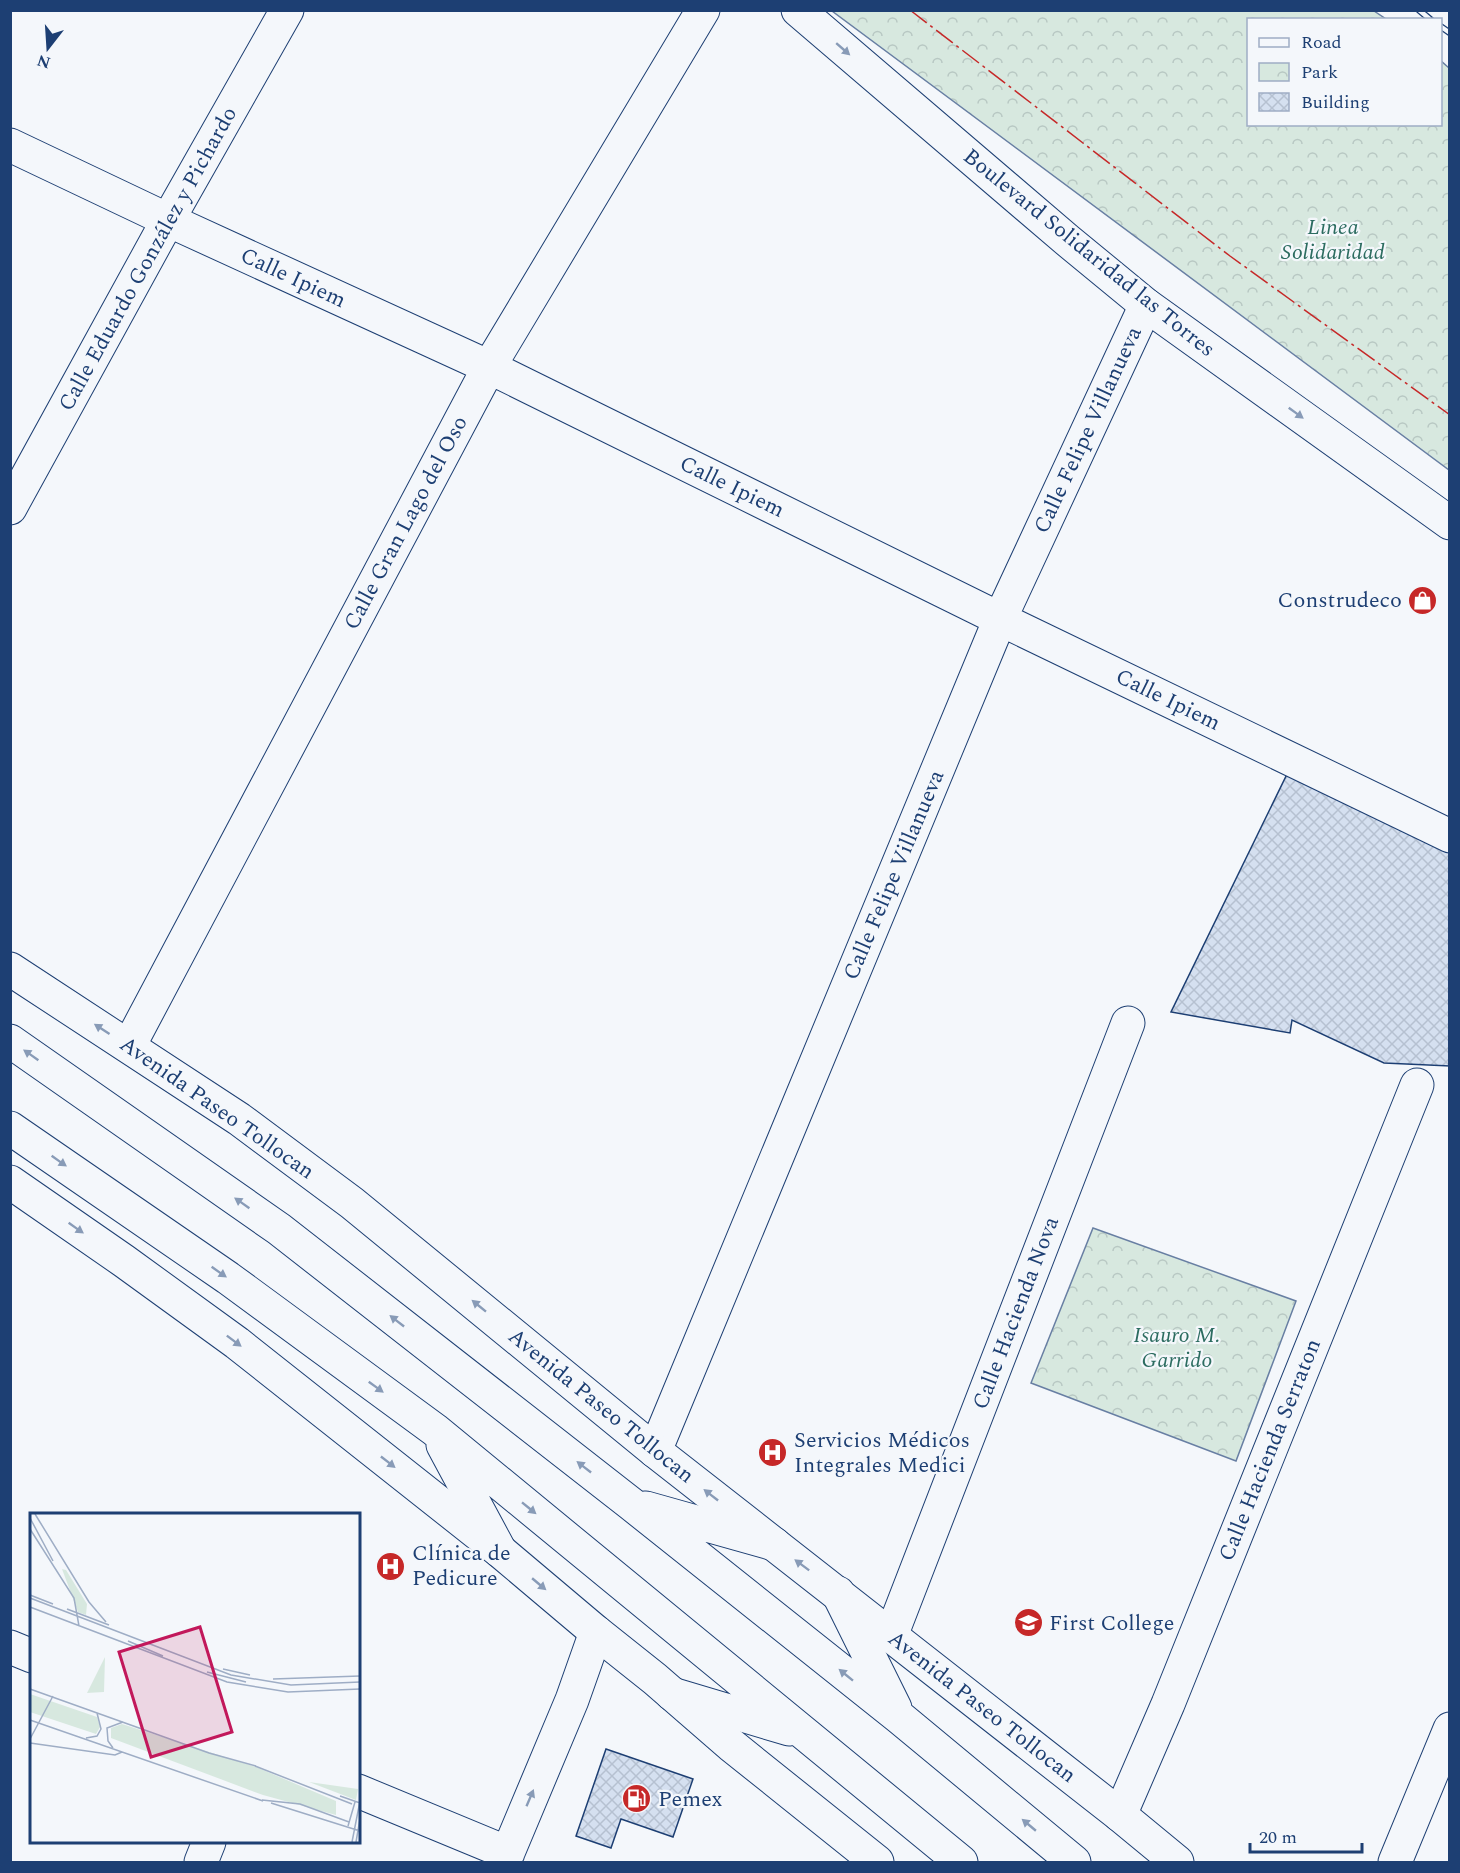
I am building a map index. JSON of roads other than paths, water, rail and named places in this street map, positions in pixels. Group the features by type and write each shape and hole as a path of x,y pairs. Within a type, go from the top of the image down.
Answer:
{"main road":[{"name":"Calle Eduardo González y Pichardo","path":"10,508 168,220 287,10"},
{"name":"Calle Gran Lago del Oso","path":"129,1046 489,367 703,10"},
{"name":"Boulevard Solidaridad las Torres","path":"798,10 1146,305 1449,523"},
{"name":"Calle Ipiem","path":"10,146 489,367 1000,619 1449,836"},
{"name":"Calle Felipe Villanueva","path":"655,1451 1000,619 1146,305"},
{"name":"Avenida Paseo Tollocan","path":"10,969 239,1119 352,1203 655,1451 1120,1815 1177,1863"},
{"name":"Calle Hacienda Nova","path":"891,1636 1128,1023"},
{"path":"10,1041 279,1229 899,1717 1074,1863"},
{"name":"Calle Hacienda Serraton","path":"1120,1815 1168,1704 1417,1085"},
{"path":"10,1128 228,1278 435,1430 960,1863"},
{"path":"10,1182 237,1343 500,1551 731,1745 877,1863"},
{"path":"435,1430 500,1551"},
{"path":"630,1503 774,1544"},
{"path":"838,1593 899,1717"},
{"path":"360,1792 506,1858 572,1700 596,1632"},
{"path":"10,1647 30,1655"},
{"path":"672,1694 804,1733"},
{"path":"1395,1863 1449,1729"},
{"path":"201,1863 209,1843"}],"railway":[{"path":"1419,10 1429,18"},
{"path":"1442,27 1450,33"}],"place":[{"name":"Construdeco","path":"1423,600"},
{"name":"Servicios Médicos Integrales Medici","path":"773,1453"},
{"name":"Clínica de Pedicure","path":"391,1566"},
{"name":"First College","path":"1028,1623"},
{"name":"Pemex","path":"637,1799"}],"park label":[{"name":"Linea Solidaridad","path":"1333,240"},
{"name":"Isauro M. Garrido","path":"1177,1348"}]}
